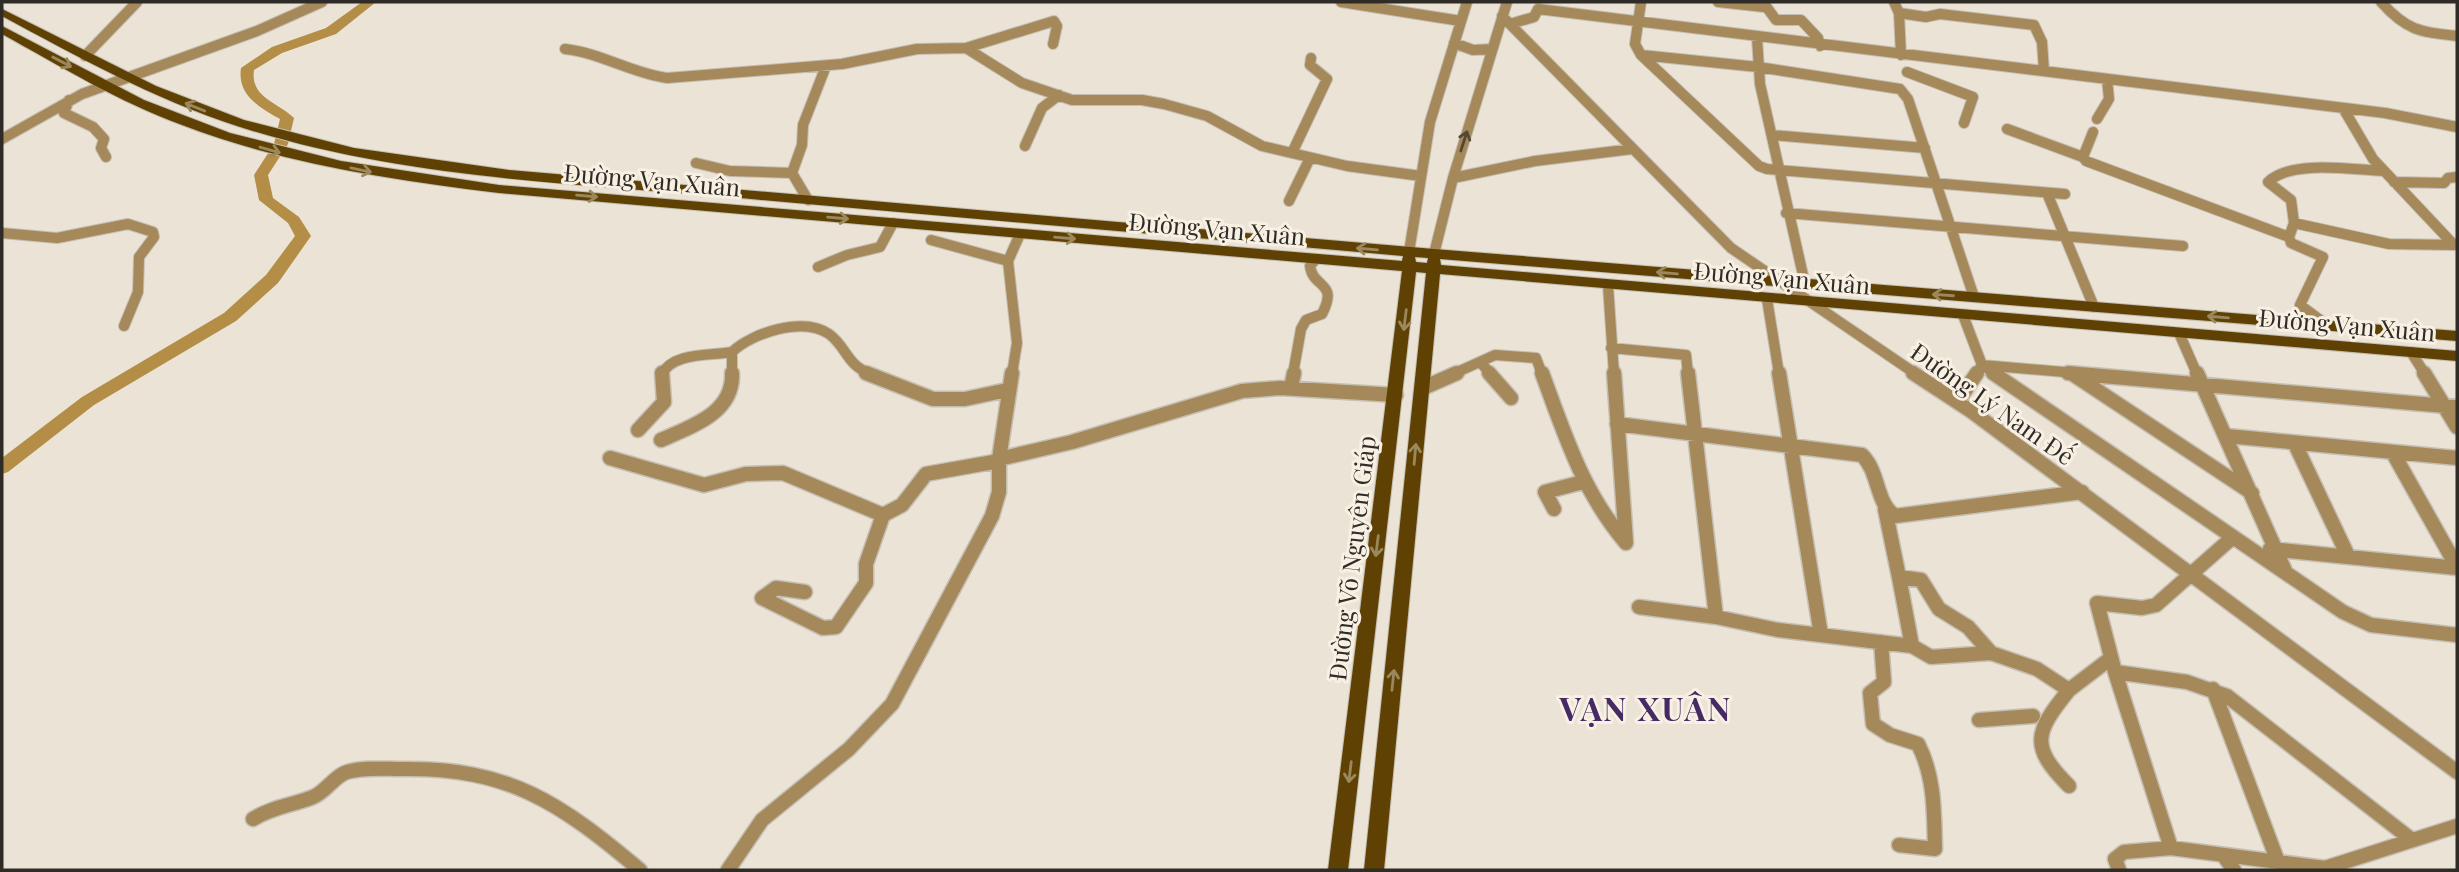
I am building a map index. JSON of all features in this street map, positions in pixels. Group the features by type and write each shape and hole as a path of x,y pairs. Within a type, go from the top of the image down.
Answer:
{"main road":[{"name":"Đường Vạn Xuân","path":"2,12 127,78 204,111 304,141 396,161 1409,260 1805,284 2457,336"},
{"name":"Đường Vạn Xuân","path":"2,30 106,85 184,122 295,157 381,174 499,189 1315,260 1409,260"},
{"path":"801,215 808,200"},
{"name":"Đường Võ Nguyên Giáp","path":"1338,870 1395,401 1409,260"},
{"name":"Đường Vạn Xuân","path":"1434,262 1608,285 2457,356"},
{"name":"Đường Võ Nguyên Giáp","path":"1374,870 1434,262"},
{"path":"1395,401 1420,411"}],"street":[{"path":"85,56 137,2"},
{"path":"2,139 69,100 257,31 322,2"},
{"path":"1340,2 1461,21"},
{"path":"1409,260 1430,122 1467,2"},
{"path":"1434,262 1453,177 1494,44 1506,20 1507,2"},
{"path":"1577,14 1580,2"},
{"path":"1641,2 1635,44 1641,55 1759,166 1777,170 2064,194"},
{"path":"1718,2 1764,4 1778,21 1801,20 1818,38 1820,46"},
{"path":"1894,2 1899,13 1901,55"},
{"path":"2381,2 2397,20 2417,31 2457,36"},
{"path":"1506,20 1534,17 1538,9 1820,46 2343,108 2457,127"},
{"path":"1899,13 1926,17 1940,14 2034,25 2042,42 2044,71"},
{"name":"Đường Lý Nam Đế","path":"1506,20 1731,248 1777,282 1958,401 2457,772"},
{"path":"565,50 582,51 658,77 826,66 916,49 966,48 1054,21 1057,26 1053,44"},
{"path":"1454,43 1473,50 1509,38 1528,41"},
{"path":"1757,38 1758,67 1777,170 1805,284"},
{"path":"966,48 987,64 1022,83 1059,95 1088,102 1142,100 1164,104 1207,116 1254,143 1310,158 1422,176"},
{"path":"1641,55 1758,67 1900,89 1908,99 1973,297"},
{"path":"1292,153 1327,79 1310,65 1311,58"},
{"path":"1920,77 1925,58"},
{"path":"792,173 802,145 805,121 826,66"},
{"path":"1908,72 1974,98 1964,123"},
{"path":"2097,119 2109,99 2107,79"},
{"path":"1025,146 1042,108 1059,95"},
{"path":"69,100 64,113 93,127 104,139 101,148 106,157"},
{"path":"2343,108 2359,139 2384,171 2456,245"},
{"path":"2007,129 2083,157 2089,163 2217,213 2289,237"},
{"path":"2083,157 2093,132"},
{"path":"1772,135 1925,148"},
{"path":"1453,177 1535,160 1632,149"},
{"path":"1289,201 1310,158"},
{"path":"696,163 730,171 792,173"},
{"path":"2327,325 2300,305 2323,257 2291,243 2289,237 2294,223 2291,200 2268,182 2276,173 2306,168 2384,171"},
{"path":"792,173 808,200"},
{"path":"2394,182 2444,183 2448,178 2457,177"},
{"path":"2047,193 2094,307"},
{"path":"1786,213 2183,246"},
{"path":"2,233 58,238 119,223 135,224 153,232 154,237 137,264 138,292 124,326"},
{"path":"818,267 847,255 880,247 893,223"},
{"path":"2294,223 2389,244 2456,245"},
{"path":"728,870 762,820 849,749 892,704 992,516 999,492 999,460 1007,390 1017,337 1011,313 1012,275 1008,261 1020,234"},
{"path":"931,240 1008,261"},
{"path":"1291,388 1301,329 1306,320 1322,314 1330,296 1327,287 1311,273 1310,266 1315,260"},
{"path":"1423,388 1495,355 1536,358 1583,482 1605,518 1626,543 1608,285"},
{"path":"1767,299 1821,635"},
{"path":"1963,315 1982,365 2343,612 2371,625 2457,635"},
{"path":"638,430 664,402 662,372 668,365 685,358 732,352 751,336 787,330 815,330 828,334 851,363 867,374 898,383 924,397 948,402 1007,390"},
{"path":"2179,333 2205,385 2286,573"},
{"path":"1611,348 1686,355 1716,617"},
{"path":"662,440 698,422 726,401 731,390 732,352"},
{"path":"2411,352 2451,406 2457,427"},
{"path":"1480,362 1511,398"},
{"path":"1958,401 1982,365"},
{"path":"1982,365 2451,406"},
{"path":"2071,373 2252,493"},
{"path":"805,592 781,587 769,591 762,598 823,628 836,627 866,583 866,564 883,515 902,505 926,474 999,460 1088,437 1242,391 1291,388 1395,401"},
{"path":"1617,424 1856,453 1866,458 1872,465 1885,509 1912,646"},
{"path":"2227,436 2457,458"},
{"path":"2295,444 2348,556"},
{"path":"2393,453 2457,567"},
{"path":"610,458 704,485 746,474 783,473 883,515"},
{"path":"1554,509 1545,492 1583,482"},
{"path":"1885,509 1895,516 2082,492"},
{"path":"2171,848 2113,665 2097,603 2150,607 2233,537"},
{"path":"2253,550 2276,549 2457,567"},
{"path":"1899,577 1921,580 1938,609 1968,626 1992,653"},
{"path":"1639,607 1912,646 1931,657 1992,653 2037,669 2069,690"},
{"path":"1881,642 1885,672 1884,682 1870,694 1873,724 1890,735 1918,744 1924,756 1933,805 1935,849 1899,845"},
{"path":"1979,720 2040,716 2069,690 2113,665 2213,689 2242,704 2412,840"},
{"path":"2213,689 2278,862"},
{"path":"2040,716 2039,745 2047,764 2069,786"},
{"path":"253,819 270,808 318,795 337,777 347,772 472,772 514,784 534,794 623,855 640,870"},
{"path":"2119,870 2115,859 2124,852 2171,848 2325,868 2457,826"},
{"path":"2223,855 2234,870"}],"waterway":[{"path":"2,467 88,401 230,317 272,279 303,236 294,220 266,200 261,175 281,144 287,118 264,104 252,92 248,85 248,68 277,50 331,31 370,2"}],"district":[{"name":"VẠN XUÂN","path":"1646,707"}]}
